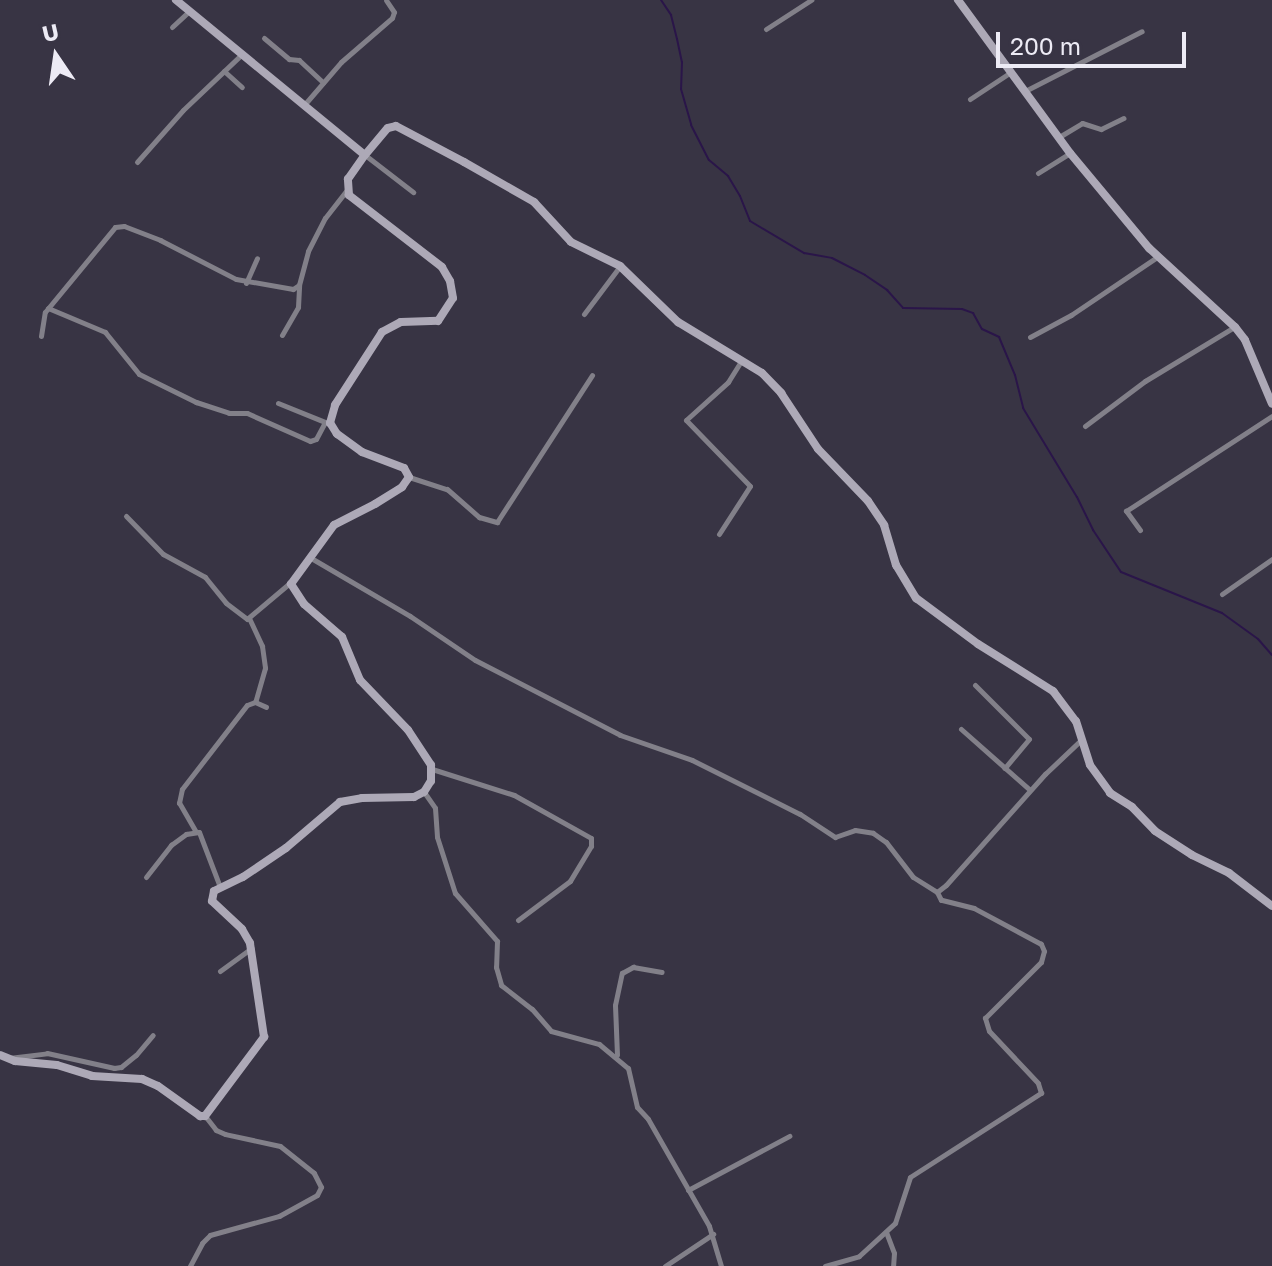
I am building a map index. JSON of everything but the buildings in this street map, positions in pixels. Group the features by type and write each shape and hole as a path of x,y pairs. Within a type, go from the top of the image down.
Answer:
{"street":[{"path":"176,0 240,56 413,192"},
{"path":"304,105 349,54 392,18 394,12 386,0"},
{"path":"766,29 811,0"},
{"path":"958,0 1070,153 1157,257 1235,327 1245,340 1272,404"},
{"path":"172,27 189,11"},
{"path":"1025,91 1142,31"},
{"path":"264,38 289,59 299,60 323,82"},
{"path":"137,162 240,56"},
{"path":"224,71 242,87"},
{"path":"970,99 1011,72"},
{"path":"1059,138 1082,123 1101,129 1124,118"},
{"path":"282,335 298,307 299,285 318,232 333,206 347,190 348,179 388,128 396,126 534,202 571,242 620,266 678,322 770,380 818,449 868,501 884,525 896,565 916,598 978,644 1044,683 1071,713 1090,765 1110,793 1132,807 1155,831 1192,855 1229,873 1272,906"},
{"path":"1038,173 1070,153"},
{"path":"48,308 105,332 139,374 196,402 229,413 247,413 310,441 316,439 382,332 401,322 438,321 453,298 450,281 442,267 352,198 347,190"},
{"path":"41,336 41,320 48,308 119,226 160,240 203,265 246,283 293,289 299,285"},
{"path":"1030,337 1071,315 1157,257"},
{"path":"246,283 257,258"},
{"path":"584,314 620,266"},
{"path":"1085,426 1145,381 1235,327"},
{"path":"719,534 750,486 686,420 728,382 741,360"},
{"path":"278,403 328,423 352,446 404,468 409,477 447,489 479,517 497,522 592,375"},
{"path":"1140,530 1126,511 1272,416"},
{"path":"249,618 291,581 337,523 402,487 409,477"},
{"path":"126,516 163,554 205,577 226,603 249,618 262,646 265,668 255,702"},
{"path":"311,558 410,616 475,660 620,735 692,760 800,814 835,837 855,830 873,833 886,842 913,877 937,892 941,900 974,908 1041,944 1044,955 1041,962 985,1018 989,1031 1042,1090 1029,1102 910,1177 895,1223 859,1256 825,1266"},
{"path":"1222,594 1272,559"},
{"path":"205,1116 264,1037 252,948 242,929 212,901 212,894 264,864 345,800 407,799 424,792 431,781 432,769 408,730 360,680 342,637 304,604 294,593 291,581"},
{"path":"975,685 1029,739 1005,768"},
{"path":"220,887 203,836 196,832 179,803 180,794 247,705 255,702 266,707"},
{"path":"961,729 1030,790"},
{"path":"937,892 1030,790 1082,740"},
{"path":"432,769 523,799 591,838 591,846 570,881 518,920"},
{"path":"424,792 435,808 437,837 455,893 497,941 496,967 501,985 532,1009 551,1031 588,1040 617,1056 630,1072 637,1107 648,1119 713,1234 721,1266"},
{"path":"146,877 171,845 196,832"},
{"path":"220,971 252,948"},
{"path":"617,1056 615,1005 622,973 633,967 662,972"},
{"path":"4,1056 47,1053 121,1067 153,1035"},
{"path":"4,1056 57,1065 92,1076 142,1079 200,1116 205,1116 216,1130 280,1146 314,1173 321,1187 317,1195 279,1216 210,1235 190,1266"},
{"path":"688,1190 789,1136"},
{"path":"886,1232 894,1253 893,1266"},
{"path":"665,1266 713,1234"}],"waterway":[{"path":"661,0 671,15 677,39 682,62 681,89 691,125 709,160 728,176 750,221 804,253 832,258 865,275 887,290 903,308 962,309 973,313 982,329 999,337 1015,375 1023,408 1077,497 1093,530 1121,572 1222,613 1258,639 1272,655"}]}
